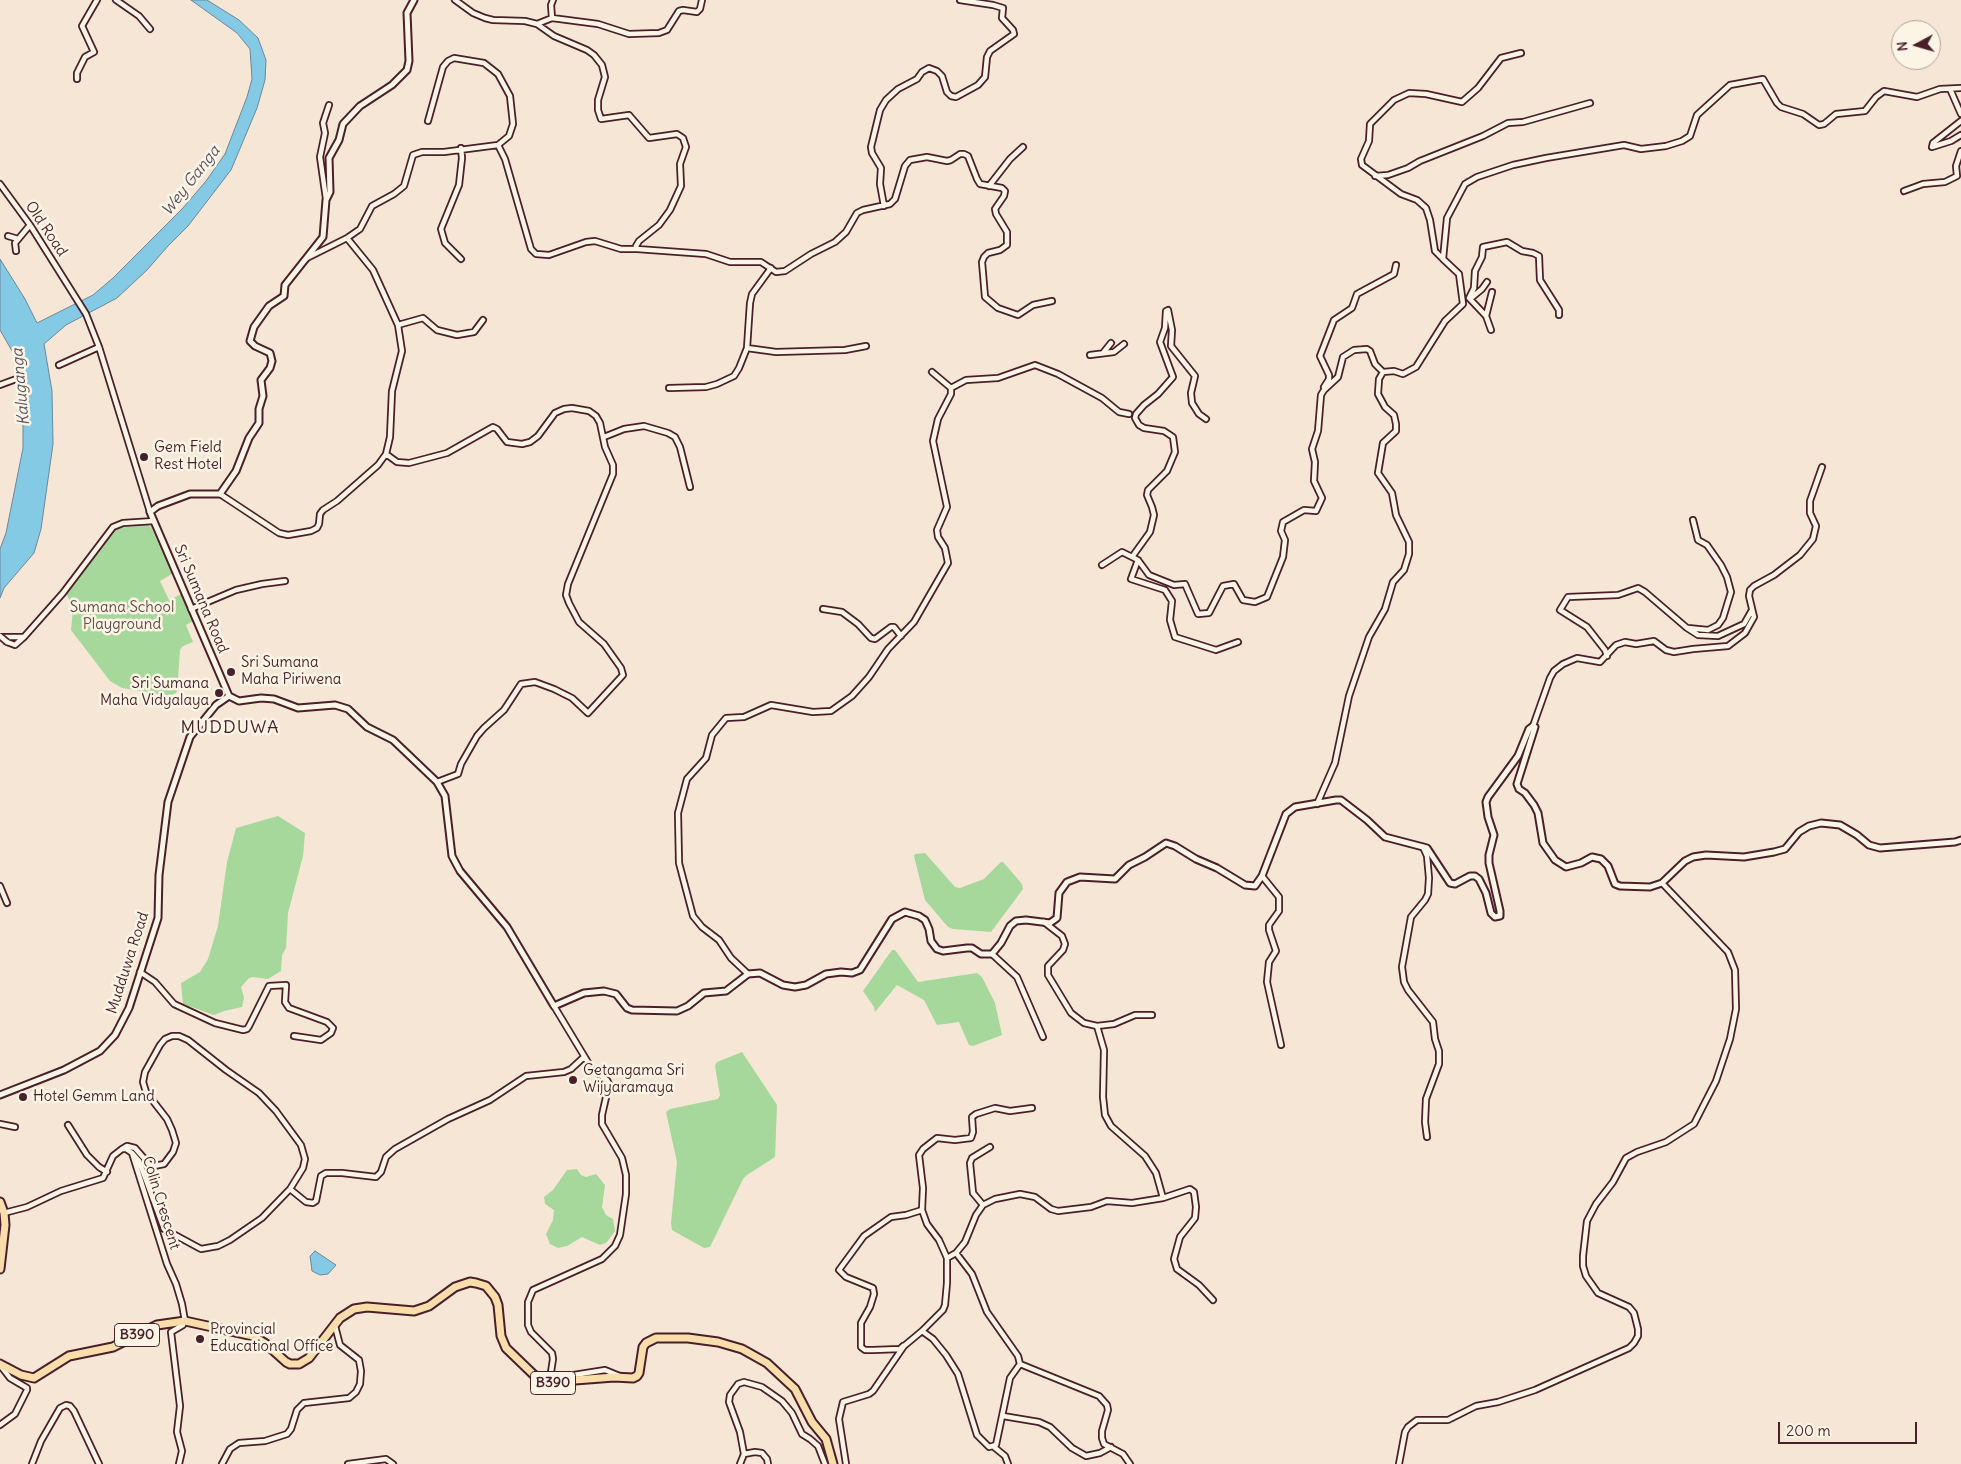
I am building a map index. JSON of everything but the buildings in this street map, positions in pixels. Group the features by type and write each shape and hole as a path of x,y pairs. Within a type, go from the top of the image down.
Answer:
{"main road":[{"path":"0,1202 6,1225 0,1269"},
{"name":"B390","path":"0,1364 21,1375 34,1378 42,1375 70,1356 113,1347 157,1325 184,1321 253,1336 266,1344 286,1362 299,1364 309,1358 340,1318 354,1309 367,1307 414,1311 429,1306 455,1287 476,1283 486,1286 495,1297 498,1305 501,1336 506,1348 540,1379 558,1383 614,1377 623,1378"},
{"path":"623,1378 633,1378 639,1374 643,1347 646,1343 656,1338 688,1338 738,1346 768,1363 795,1389 812,1422 826,1439 833,1464"}],"street":[{"path":"77,78 77,73 83,65 85,57 94,52 82,26 97,0"},
{"path":"116,0 139,16 150,28"},
{"path":"326,200 330,192 329,158 339,140 343,124 360,106 392,85 407,70 409,61 407,13 414,0"},
{"path":"455,0 473,13 485,18 537,24 554,36 587,50 602,65 604,77 598,100 600,119 629,115 649,138 677,134 683,138 686,147 680,164 681,186 665,218 660,225 639,241 636,246 637,249"},
{"path":"552,18 551,4 553,0"},
{"path":"537,24 552,18 598,24 629,34 659,33 667,30 679,11 697,12 700,9 702,0"},
{"path":"884,206 880,184 882,168 872,152 872,147 880,110 886,100 898,89 917,79 922,72 929,68 937,71 942,76 947,92 951,96 956,97 978,85 985,77 986,57 990,51 1014,34 1013,30 1002,18 1003,8 960,0"},
{"path":"1463,304 1459,274 1435,251 1426,208 1417,200 1401,194 1375,176 1362,164 1361,159 1369,141 1370,124 1394,100 1409,93 1426,94 1462,102 1478,88 1501,58 1521,53"},
{"path":"306,259 347,238 360,229 372,206 404,186 413,155 422,152 444,152 461,148 498,145 509,136 513,124 510,96 498,74 484,64 454,58 443,67 428,121"},
{"path":"1444,259 1447,218 1465,184 1477,177 1513,165 1546,158 1624,145 1640,148 1666,146 1682,141 1690,136 1697,115 1730,85 1763,79 1781,108 1803,114 1819,125 1824,124 1836,114 1866,111 1876,97 1884,92 1917,97 1940,89 1961,88"},
{"path":"1950,89 1961,114"},
{"path":"1375,176 1388,175 1408,168 1420,160 1483,136 1508,123 1523,122 1590,103"},
{"path":"220,494 236,471 250,438 259,423 259,409 263,396 261,380 270,368 272,360 270,353 255,346 250,341 254,327 269,306 284,296 285,285 323,237 326,200 320,157 325,133 323,123 329,105"},
{"path":"1961,121 1933,143 1932,146 1950,141 1961,134"},
{"path":"498,145 505,159 531,249 536,254 549,255 595,240 621,248 706,254 730,262 761,262 776,272 785,271 811,254 835,242 846,232 858,213 863,210 884,206 895,199 905,166 910,160 927,157 947,161 960,154 964,154 968,156 976,179 980,184 1002,188 1005,191 1004,196 995,209 1006,232 1007,245 1000,250 988,253 984,257 982,262 985,297 998,308 1018,314 1033,306 1052,301"},
{"path":"989,186 1010,159 1023,147"},
{"path":"461,148 462,158 459,184 441,229 445,243 461,259"},
{"path":"1904,191 1923,184 1945,182 1957,176 1956,166 1961,151"},
{"name":"Old Road","path":"0,184 30,225 86,314 99,347 150,512"},
{"path":"16,251 15,243 30,225"},
{"path":"8,236 18,238"},
{"path":"150,512 158,506 190,494 220,494 279,533 288,535 311,531 319,524 320,514 323,510 337,502 378,465 386,454 390,437 392,391 402,351 398,325 373,270 347,238"},
{"path":"1469,299 1474,288 1476,271 1482,257 1483,247 1507,242 1522,251 1533,252 1539,256 1540,280 1559,310 1560,315"},
{"path":"1324,390 1322,389 1329,379 1329,374 1320,356 1334,320 1352,308 1357,294 1394,274 1396,265"},
{"path":"669,388 706,387 734,376 746,348 752,294 771,268"},
{"path":"1383,372 1394,371 1403,374 1416,367 1446,321 1482,289 1487,282"},
{"path":"1486,316 1492,292"},
{"path":"1469,299 1486,316 1491,330"},
{"path":"1132,557 1150,532 1154,515 1147,495 1148,490 1167,471 1175,452 1173,437 1164,431 1144,428 1139,425 1135,418 1144,405 1169,383 1173,377 1160,342 1165,328 1166,311 1168,310 1172,330 1171,346 1195,376 1191,394 1192,402 1199,414 1206,419"},
{"path":"398,325 423,318 437,330 457,335 474,332 483,320"},
{"path":"1103,353 1111,343"},
{"path":"1090,355 1114,352 1124,344"},
{"path":"746,348 776,352 845,350 866,346"},
{"path":"59,365 99,347"},
{"path":"1102,565 1122,552 1138,560 1149,575 1174,585 1185,584 1198,614 1209,613 1223,586 1234,584 1243,600 1255,602 1267,596 1283,557 1285,540 1281,531 1283,522 1304,510 1316,511 1322,498 1314,481 1315,462 1312,449 1318,431 1321,395 1338,377 1343,357 1354,350 1367,348 1375,364 1383,372"},
{"path":"952,388 966,380 998,378 1035,365 1058,374 1102,398 1119,412 1129,414"},
{"path":"932,372 952,388"},
{"path":"1317,804 1335,763 1348,696 1369,637 1385,609 1393,582 1404,570 1409,554 1409,542 1396,515 1392,493 1378,472 1383,443 1396,431 1394,414 1385,407 1378,394 1379,379 1383,372"},
{"path":"0,385 19,378"},
{"path":"748,974 731,958 719,940 702,927 693,916 679,863 678,813 687,778 706,758 712,735 726,718 744,717 771,705 813,712 831,712 858,690 888,649 914,622 948,563 945,548 938,537 937,530 947,507 933,441 938,419 951,394 952,388"},
{"path":"386,454 397,462 409,463 447,453 493,427 497,429 507,442 522,444 530,442 538,436 555,413 572,408 589,411 596,416 604,437 605,447 613,465 613,474 568,584 566,595 579,622 604,644 623,675 588,713 572,698 554,688 535,682 521,684 504,710 477,736 461,764 458,774 437,782"},
{"path":"604,437 624,429 644,426 675,437 680,447 690,487"},
{"path":"992,954 1001,943 1010,926 1016,921 1026,920 1050,923 1057,918 1059,893 1067,882 1080,877 1115,879 1129,865 1166,843 1217,868 1245,885 1255,886 1262,876 1286,814 1295,807 1336,800 1341,800 1367,820 1385,838 1427,848 1450,883 1455,884 1470,876 1475,876 1479,879 1486,893 1492,913 1495,917 1500,916 1488,855 1494,835 1486,802 1518,756 1529,729 1533,726 1554,671 1563,664 1577,658 1600,662 1616,645 1624,642 1636,644 1654,641 1666,650 1674,652 1728,646 1745,633 1753,621 1749,596 1754,586 1800,555 1813,539 1816,526 1810,513 1810,501 1822,467"},
{"name":"Sri Sumana Road","path":"150,512 229,696"},
{"path":"1687,628 1708,630 1718,625 1723,618 1731,592 1721,565 1707,544 1698,540 1693,520"},
{"path":"0,636 6,642 15,645 24,637 63,593 113,527 123,523 154,521"},
{"path":"1138,560 1131,580 1165,590 1172,600 1170,620 1175,637 1216,650 1238,642"},
{"path":"191,609 236,590 285,581"},
{"path":"1607,656 1587,627 1560,610 1568,597 1618,595 1638,588 1698,635 1718,636 1744,624 1752,608"},
{"path":"823,609 842,612 858,624 871,638 875,639 891,627 894,627 901,636"},
{"path":"0,636 24,637"},
{"path":"229,696 239,701 261,698 274,699 298,708 328,704 348,709 367,727 393,740 437,782 445,796 452,856 460,871 511,934 584,1057 592,1069 603,1076 609,1084 602,1115 602,1124 622,1158 626,1175 626,1194 620,1234 614,1246 602,1259 533,1290 528,1302 528,1325 531,1332 552,1353 551,1372 553,1375 561,1377 605,1370 618,1374 623,1378"},
{"name":"Mudduwa Road","path":"0,1094 64,1070 100,1051 115,1035 124,1020 158,918 160,875 168,802 190,738 216,705 229,696"},
{"path":"1533,726 1536,727 1517,784 1538,813 1543,843 1555,860 1566,866 1592,858 1602,859 1608,866 1615,884 1620,886 1650,887 1662,883 1685,861 1693,857 1706,855 1744,857 1785,849 1799,832 1809,826 1821,823 1840,825 1857,835 1868,845 1880,848 1961,840"},
{"path":"1423,846 1428,863 1428,894 1411,917 1402,966 1404,982 1408,990 1433,1022 1439,1051 1439,1064 1426,1099 1425,1122 1427,1137"},
{"path":"1262,876 1279,897 1279,911 1268,925 1276,951 1269,962 1267,982 1281,1045"},
{"path":"1399,1464 1405,1432 1408,1426 1417,1420 1448,1420 1476,1406 1498,1402 1535,1390 1629,1348 1638,1336 1634,1313 1629,1307 1598,1293 1586,1276 1583,1256 1587,1221 1596,1204 1613,1182 1626,1158 1666,1142 1686,1131 1694,1124 1716,1081 1730,1039 1736,1009 1735,970 1728,952 1662,883"},
{"path":"0,886 7,903"},
{"path":"554,1006 584,994 604,991 616,994 627,1008 632,1010 677,1011 688,1006 704,993 726,991 748,974 760,973 783,985 795,987 806,985 826,974 860,970 892,919 905,912 925,920 929,928 931,941 938,949 943,951 972,948 981,954 992,954 1017,977 1043,1037"},
{"path":"1044,922 1062,936 1065,944 1063,950 1048,966 1048,975 1071,1013 1084,1023 1097,1026 1114,1024 1135,1015 1152,1015"},
{"path":"140,972 155,982 174,1004 215,1023 243,1030 249,1026 269,986 286,985 285,1002 288,1008 327,1022 333,1028 331,1034 321,1040 294,1036"},
{"path":"1097,1026 1104,1050 1103,1097 1105,1114 1111,1126 1145,1156 1156,1173 1162,1198"},
{"path":"122,1149 127,1146 135,1148 148,1164 154,1166 164,1164 173,1152 176,1143 172,1130 167,1119 146,1092 142,1082 145,1072 160,1045 172,1036 179,1036 188,1040 226,1070 260,1093 282,1118 301,1145 305,1159 290,1188 262,1218 230,1240 218,1246 201,1249 164,1229 139,1161 132,1153"},
{"path":"290,1188 306,1202 313,1204 316,1201 321,1176 326,1173 376,1177 381,1172 386,1157 395,1149 448,1119 490,1100 526,1076 564,1072 571,1069 584,1057"},
{"path":"846,1464 839,1419 843,1402 873,1391 904,1346 943,1310 945,1305 948,1283 947,1258 927,1224 922,1210 923,1188 919,1155 936,1138 955,1140 971,1138 973,1132 972,1117 976,1114 995,1108 1010,1111 1032,1108"},
{"path":"0,1124 15,1128"},
{"path":"4,1213 27,1207 61,1191 103,1178 107,1172 87,1155 68,1124"},
{"path":"983,1205 973,1193 970,1163 972,1158 990,1146"},
{"name":"Colin Crescent","path":"107,1172 113,1156 122,1149 132,1153 167,1264 176,1284 182,1304 184,1321"},
{"path":"947,1258 956,1253 965,1242 976,1215 983,1205 995,1199 1013,1194 1035,1197 1051,1209 1058,1210 1091,1207 1107,1201 1132,1203 1162,1198 1186,1189 1194,1192 1195,1218 1180,1237 1174,1259 1177,1269 1199,1285 1213,1300"},
{"path":"904,1346 872,1350 865,1350 862,1347 861,1323 870,1307 874,1294 873,1288 846,1277 839,1270 864,1236 891,1217 922,1210"},
{"path":"956,1253 972,1274 986,1312 1018,1356 1020,1364 1010,1378 1003,1416 994,1447"},
{"path":"179,1464 182,1451 177,1432 180,1406 171,1334 174,1329 183,1325 184,1321"},
{"path":"222,1464 230,1449 239,1443 265,1441 287,1434 291,1430 297,1410 304,1404 349,1398 356,1392 360,1384 362,1371 358,1360 340,1345 335,1326"},
{"path":"922,1331 933,1339 958,1374 977,1435 986,1445 994,1447 1005,1456 1008,1464"},
{"path":"0,1364 10,1378 27,1388 15,1414 0,1425"},
{"path":"1020,1364 1100,1396 1107,1405 1108,1410 1102,1438 1104,1444 1123,1454 1130,1464"},
{"path":"740,1464 744,1454 740,1432 729,1402 730,1395 738,1384 744,1382 762,1387 782,1401 792,1413 802,1434 818,1446 826,1464"},
{"path":"32,1464 41,1441 60,1408 66,1405 70,1406 74,1412 99,1464"},
{"path":"1003,1416 1039,1422 1050,1427 1072,1448 1086,1456 1100,1453 1111,1447"},
{"path":"744,1454 762,1453 767,1459 768,1464"},
{"path":"348,1464 386,1458 393,1464"}],"green space":[{"name":"Sumana School Playground","path":"148,525 151,527 172,574 160,581 169,600 181,594 193,621 186,625 193,642 183,646 180,650 177,692 170,696 122,688 110,681 71,630 73,610 66,592 113,530"},
{"path":"278,816 305,833 303,856 288,913 286,948 282,955 281,971 268,979 249,978 241,987 244,998 242,1007 214,1015 183,1004 181,983 200,972 208,959 218,926 227,862 236,828"},
{"path":"925,853 955,887 960,888 984,879 1003,862 1022,884 1023,889 991,932 953,929 948,927 925,900 914,856 915,854"},
{"path":"892,950 895,950 918,982 977,973 982,977 995,1003 1002,1035 973,1046 969,1045 959,1022 937,1025 924,1000 897,985 875,1012 874,1007 863,991"},
{"path":"742,1052 777,1105 775,1157 743,1179 710,1247 704,1248 672,1230 671,1223 677,1162 666,1112 670,1109 718,1099 720,1095 715,1066 717,1062"},
{"path":"577,1169 581,1175 586,1177 596,1174 605,1185 602,1207 606,1215 613,1219 615,1231 606,1243 600,1245 582,1237 567,1246 558,1248 550,1244 546,1234 553,1220 554,1210 545,1204 544,1197 553,1190 567,1170"}],"water":[{"path":"191,0 207,0 239,20 258,38 266,60 265,80 257,108 231,170 188,226 147,270 117,298 66,325 44,344 52,391 53,444 41,529 34,553 4,588 0,598 0,549 6,533 23,448 23,370 0,330 0,259 25,299 37,323 93,295 113,278 183,208 206,181 225,154 247,97 252,79 250,49 237,33"},
{"path":"315,1251 336,1265 328,1274 320,1275 312,1271 310,1256"}],"place":[{"name":"Gem Field Rest Hotel","path":"144,457"},
{"name":"Sri Sumana Maha Piriwena","path":"231,672"},
{"name":"Sri Sumana Maha Vidyalaya","path":"219,693"},
{"name":"Getangama Sri Wijyaramaya","path":"573,1080"},
{"name":"Hotel Gemm Land","path":"23,1097"},
{"name":"Provincial Educational Office","path":"200,1339"}],"district":[{"name":"MUDDUWA","path":"230,728"}],"water label":[{"name":"Wey Ganga","path":"191,181"},
{"name":"Kaluganga","path":"21,387"}]}
